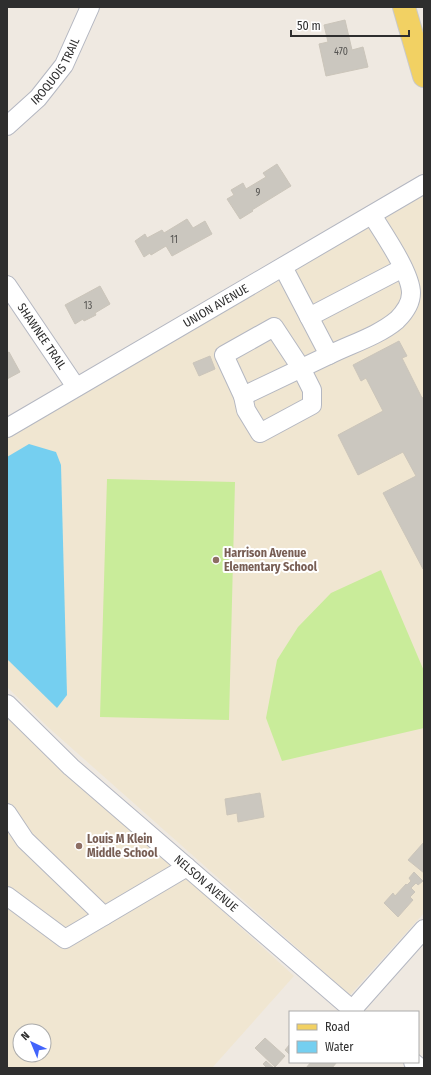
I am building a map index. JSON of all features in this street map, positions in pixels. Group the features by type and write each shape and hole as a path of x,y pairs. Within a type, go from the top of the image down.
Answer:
{"main road":[{"path":"404,7 424,76"}],"street":[{"name":"IROQUOIS TRAIL","path":"7,126 38,98 64,65 90,7"},
{"name":"UNION AVENUE","path":"7,428 424,184"},
{"path":"243,396 379,331 397,319 407,308 411,294 410,284 398,256 372,214"},
{"path":"283,267 329,355"},
{"path":"309,317 403,268"},
{"name":"SHAWNEE TRAIL","path":"7,285 76,388"},
{"path":"274,327 301,368 312,390 312,405 260,433 246,410 243,396 224,355 274,327"},
{"name":"NELSON AVENUE","path":"7,704 71,766 354,1011"},
{"path":"7,813 25,840 104,916"},
{"path":"7,896 65,939 187,867"},
{"path":"354,1011 424,929"}],"shaded area":[{"name":"Harrison Avenue Elementary School","path":"424,192 424,913 350,995 49,728 7,687 7,432"},
{"name":"Louis M Klein Middle School","path":"7,715 294,976 212,1068 7,1068"}],"green space":[{"path":"107,479 235,482 229,720 100,717"},
{"path":"381,570 424,671 424,728 282,761 266,718 277,660 298,627 331,593"}],"water":[{"path":"29,444 56,452 61,465 67,695 57,708 7,659 7,457"}],"building":[{"path":"345,20 352,50 363,47 368,67 326,76 319,44 328,42 324,25"},
{"path":"277,164 291,186 240,219 227,199 234,195 231,190 243,183 246,189 266,177 263,173"},
{"path":"187,219 193,228 205,221 212,234 172,256 166,246 151,255 150,253 144,257 135,241 145,234 147,238 162,230 164,233"},
{"path":"100,286 110,304 95,313 96,315 84,321 83,319 75,324 65,305"},
{"path":"399,341 407,356 402,358 422,398 424,397 424,569 383,493 416,476 403,452 358,475 338,435 383,411 366,378 361,381 353,365"},
{"path":"9,352 20,372 7,379 7,353"},
{"path":"210,356 215,369 199,376 193,363"},
{"path":"260,793 264,817 238,822 237,813 227,815 225,799"},
{"path":"424,842 424,873 408,860"},
{"path":"414,872 423,881 418,885 416,883 411,888 415,892 410,897 413,900 398,917 384,903 393,893 395,896 406,884 407,885 411,881 409,878"},
{"path":"265,1038 285,1056 275,1067 255,1048"},
{"path":"289,1045 289,1054 285,1050"},
{"path":"266,1061 274,1068 267,1068 263,1064"},
{"path":"310,1063 336,1063 332,1068 306,1068"}],"place":[{"name":"Harrison Avenue Elementary School","path":"216,560"},
{"name":"Louis M Klein Middle School","path":"79,846"}]}
